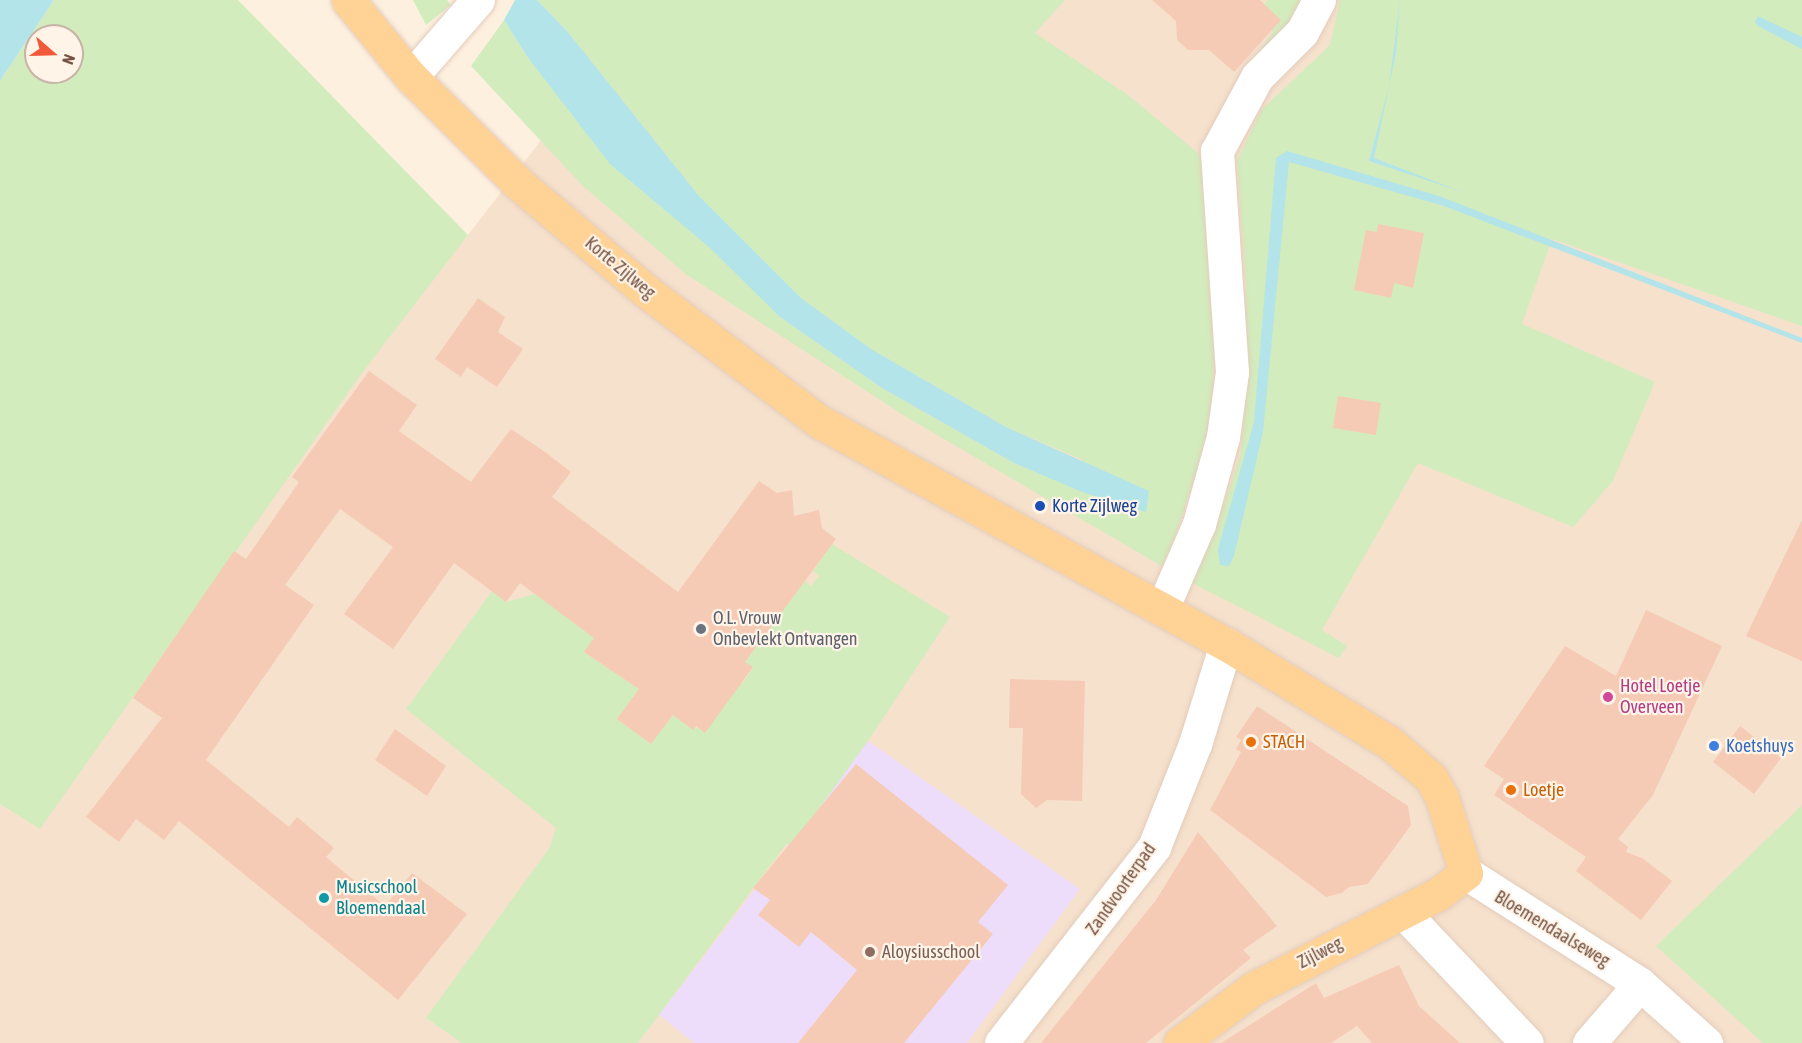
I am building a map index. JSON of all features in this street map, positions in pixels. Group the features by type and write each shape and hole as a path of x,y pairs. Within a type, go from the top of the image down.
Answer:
{"main road":[{"name":"Korte Zijlweg","path":"348,0 411,77 518,183 646,291 820,422 1226,644 1390,743 1431,778 1443,798 1466,873"},
{"name":"Zijlweg","path":"1180,1043 1254,988 1438,894 1466,873"}],"street":[{"path":"411,77 478,0"},
{"path":"1162,609 1199,524 1223,437 1232,372 1218,151 1257,77 1302,32 1319,0"},
{"name":"Zandvoorterpad","path":"1001,1043 1154,847 1195,744 1226,644"},
{"name":"Bloemendaalseweg","path":"1466,873 1640,984 1706,1043"},
{"path":"1402,912 1527,1043"},
{"path":"1589,1043 1640,984"}],"shaded area":[{"path":"576,0 1802,0 1802,1043 0,1043 0,788 468,235 545,135"},
{"name":"Aloysiusschool","path":"868,741 1080,889 967,1043 694,1043 659,1015"}],"green space":[{"path":"54,0 238,0 468,235 362,373 40,829 0,804 0,81 24,45 24,84 84,84 84,24 38,24"},
{"path":"413,0 447,0 451,5 426,25"},
{"path":"537,0 1065,0 1035,33 1128,95 1214,166 1217,338 1208,437 1165,568 908,418 687,275 583,186 471,66 504,20 526,55 780,317 882,388 1014,463 1048,477 1083,460 1006,427 871,349 801,298 699,196 567,31"},
{"path":"1268,0 1310,0 1273,63 1259,50 1273,32 1254,15"},
{"path":"1340,0 1802,0 1802,326 1552,239 1522,324 1655,382 1613,481 1573,527 1418,463 1322,630 1347,646 1339,658 1190,582 1218,523 1240,456 1245,410 1246,284 1237,161 1261,110 1330,45"},
{"path":"832,544 950,617 868,741 800,835 790,846 787,843 638,1043 462,1043 426,1018 550,847 556,828 406,709 492,591 506,602 535,594 595,638 589,647 590,656 639,689 617,719 651,744 673,715 705,732 734,678 742,684 753,668 745,662 805,581 811,586 819,576 813,571"},
{"path":"1802,805 1802,1043 1763,1043 1656,946"}],"water":[{"path":"0,0 54,0 38,24 24,24 24,45 0,81"},
{"path":"515,0 537,0 567,31 699,196 801,298 871,349 1006,427 1149,491 1146,512 1082,492 1014,463 882,388 780,317 709,247 610,164 526,55 504,20"},
{"path":"1400,0 1396,53 1374,158 1465,193 1369,161 1389,86"},
{"path":"1758,16 1802,37 1802,49 1758,26 1755,22"},
{"path":"1287,151 1439,196 1802,338 1802,343 1444,206 1289,162 1263,432 1234,556 1229,566 1220,565 1218,549 1254,422 1276,158"}],"building":[{"path":"1152,0 1260,0 1281,20 1234,72 1209,50 1188,50 1177,40 1176,21"},
{"path":"1378,224 1424,233 1413,288 1394,283 1391,298 1354,290 1366,230 1377,232"},
{"path":"478,298 505,317 498,332 523,349 497,387 467,367 461,377 435,359"},
{"path":"369,371 417,405 399,431 471,482 511,429 545,452 571,472 552,497 678,592 759,481 777,493 792,490 794,516 819,510 822,528 836,539 745,662 753,667 705,733 696,726 693,730 673,715 651,744 617,719 639,689 584,652 594,638 520,583 506,602 454,563 393,649 344,614 393,547 340,509 285,585 314,605 206,760 289,827 297,817 334,848 326,857 385,906 412,873 467,914 398,1000 179,821 164,840 136,819 119,842 86,817 162,718 133,698 234,551 246,559 299,482 292,477"},
{"path":"1338,396 1381,403 1376,435 1333,428"},
{"path":"1802,520 1802,661 1746,636"},
{"path":"1646,610 1722,646 1653,795 1618,839 1628,847 1626,852 1642,858 1672,881 1641,920 1576,871 1586,857 1494,795 1504,779 1484,766 1565,646 1616,676"},
{"path":"1010,679 1085,681 1082,801 1047,800 1036,808 1021,794 1023,728 1009,728"},
{"path":"1257,706 1408,806 1411,825 1368,884 1349,887 1342,893 1326,897 1210,810 1241,752 1236,749 1241,740 1236,737"},
{"path":"1740,726 1781,758 1754,794 1713,762"},
{"path":"395,729 446,766 427,796 375,760"},
{"path":"856,764 1008,885 978,922 993,934 904,1043 798,1043 857,970 811,932 799,947 758,915 770,900 753,888"},
{"path":"1198,832 1277,926 1243,950 1251,958 1146,1043 1041,1043 1156,900"},
{"path":"1399,965 1419,1006 1460,1043 1372,1043 1357,1026 1331,1043 1221,1043 1316,983 1324,998"}],"place":[{"name":"Korte Zijlweg","path":"1040,506"},
{"name":"O.L. Vrouw Onbevlekt Ontvangen","path":"701,629"},
{"name":"Hotel Loetje Overveen","path":"1608,697"},
{"name":"STACH","path":"1251,742"},
{"name":"Koetshuys","path":"1714,746"},
{"name":"Loetje","path":"1511,790"},
{"name":"Musicschool Bloemendaal","path":"324,898"},
{"name":"Aloysiusschool","path":"870,952"}]}
